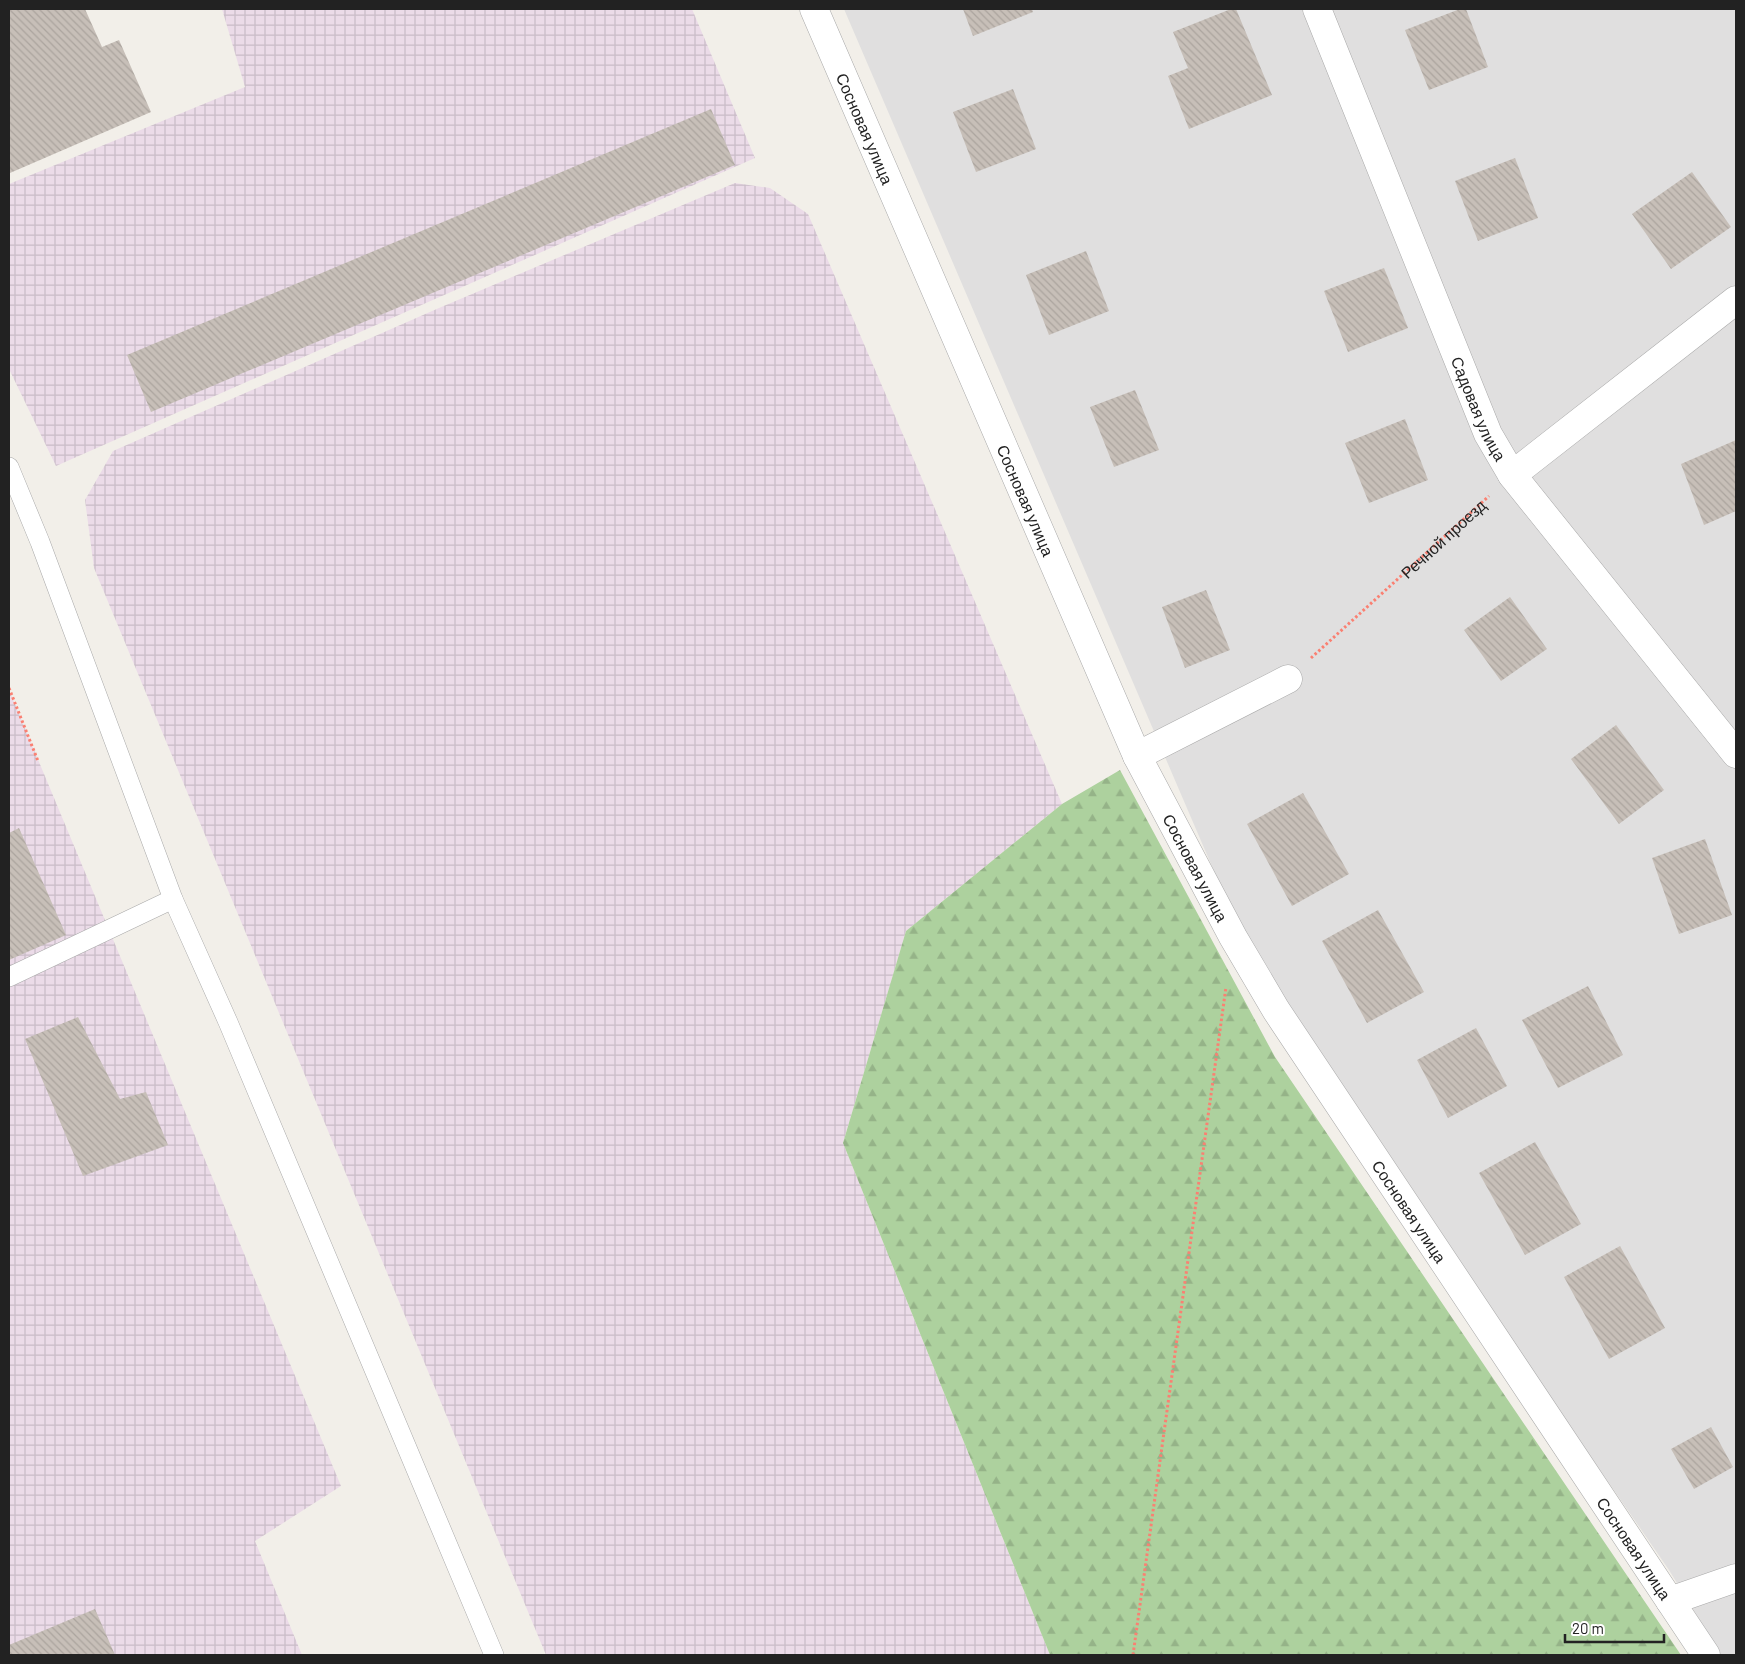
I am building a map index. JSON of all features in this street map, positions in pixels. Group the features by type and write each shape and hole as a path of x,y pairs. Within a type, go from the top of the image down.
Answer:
{"street":[{"name":"Сосновая улица","path":"814,9 1137,756 1233,937 1276,1010 1706,1655"},
{"name":"Садовая улица","path":"1317,9 1488,434 1512,475 1736,754"},
{"path":"1512,475 1736,300"},
{"path":"1137,756 1288,679"},
{"path":"1670,1601 1736,1578"}],"lane":[{"path":"9,467 43,551 173,899 228,1022 494,1655"},
{"path":"9,977 173,899"}],"path":[{"name":"Речной проезд","path":"1288,679 1512,475"},
{"path":"9,688 38,761"},
{"path":"1133,1655 1226,986"}],"shaded area":[{"path":"222,9 692,9 755,158 56,466 9,369 9,184 245,87"},
{"path":"844,9 1736,9 1736,1655 1721,1655 1669,1570 1259,976"},
{"path":"735,183 770,188 808,214 1062,804 906,931 843,1143 1050,1655 546,1655 94,568 85,500 113,451 439,308"},
{"path":"9,690 341,1486 255,1541 302,1655 9,1655"}],"green space":[{"path":"1120,770 1275,1057 1681,1655 1050,1655 843,1143 906,931 1062,804"}],"building":[{"path":"9,9 85,9 102,47 119,40 151,112 10,173"},
{"path":"963,9 1032,9 1033,12 973,36"},
{"path":"1231,9 1236,9 1272,95 1189,129 1168,76 1188,68 1173,32"},
{"path":"1460,9 1466,9 1488,67 1429,90 1405,30"},
{"path":"1013,89 1036,149 976,172 953,112"},
{"path":"711,109 735,165 151,412 127,355"},
{"path":"1515,158 1538,218 1478,241 1455,181"},
{"path":"1692,172 1731,227 1671,269 1632,214"},
{"path":"1086,251 1109,311 1049,335 1026,275"},
{"path":"1384,268 1408,328 1348,352 1324,291"},
{"path":"1135,390 1159,450 1114,467 1090,407"},
{"path":"1405,419 1428,480 1369,503 1345,443"},
{"path":"1736,440 1736,511 1704,525 1681,464"},
{"path":"1206,590 1230,650 1185,668 1162,607"},
{"path":"1510,597 1547,649 1501,681 1464,630"},
{"path":"1616,725 1664,790 1619,824 1571,759"},
{"path":"1303,793 1349,874 1292,906 1247,824"},
{"path":"19,828 66,935 9,960 9,833"},
{"path":"1705,839 1732,915 1679,934 1652,858"},
{"path":"1378,910 1424,992 1367,1023 1322,941"},
{"path":"1588,986 1623,1055 1558,1088 1522,1020"},
{"path":"78,1017 120,1099 146,1092 168,1145 83,1176 25,1039"},
{"path":"1476,1028 1507,1086 1448,1118 1417,1060"},
{"path":"1535,1142 1581,1224 1525,1255 1479,1173"},
{"path":"1620,1246 1665,1328 1609,1359 1564,1277"},
{"path":"1711,1427 1733,1467 1694,1489 1671,1449"},
{"path":"95,1609 115,1655 9,1655 9,1645"}]}
